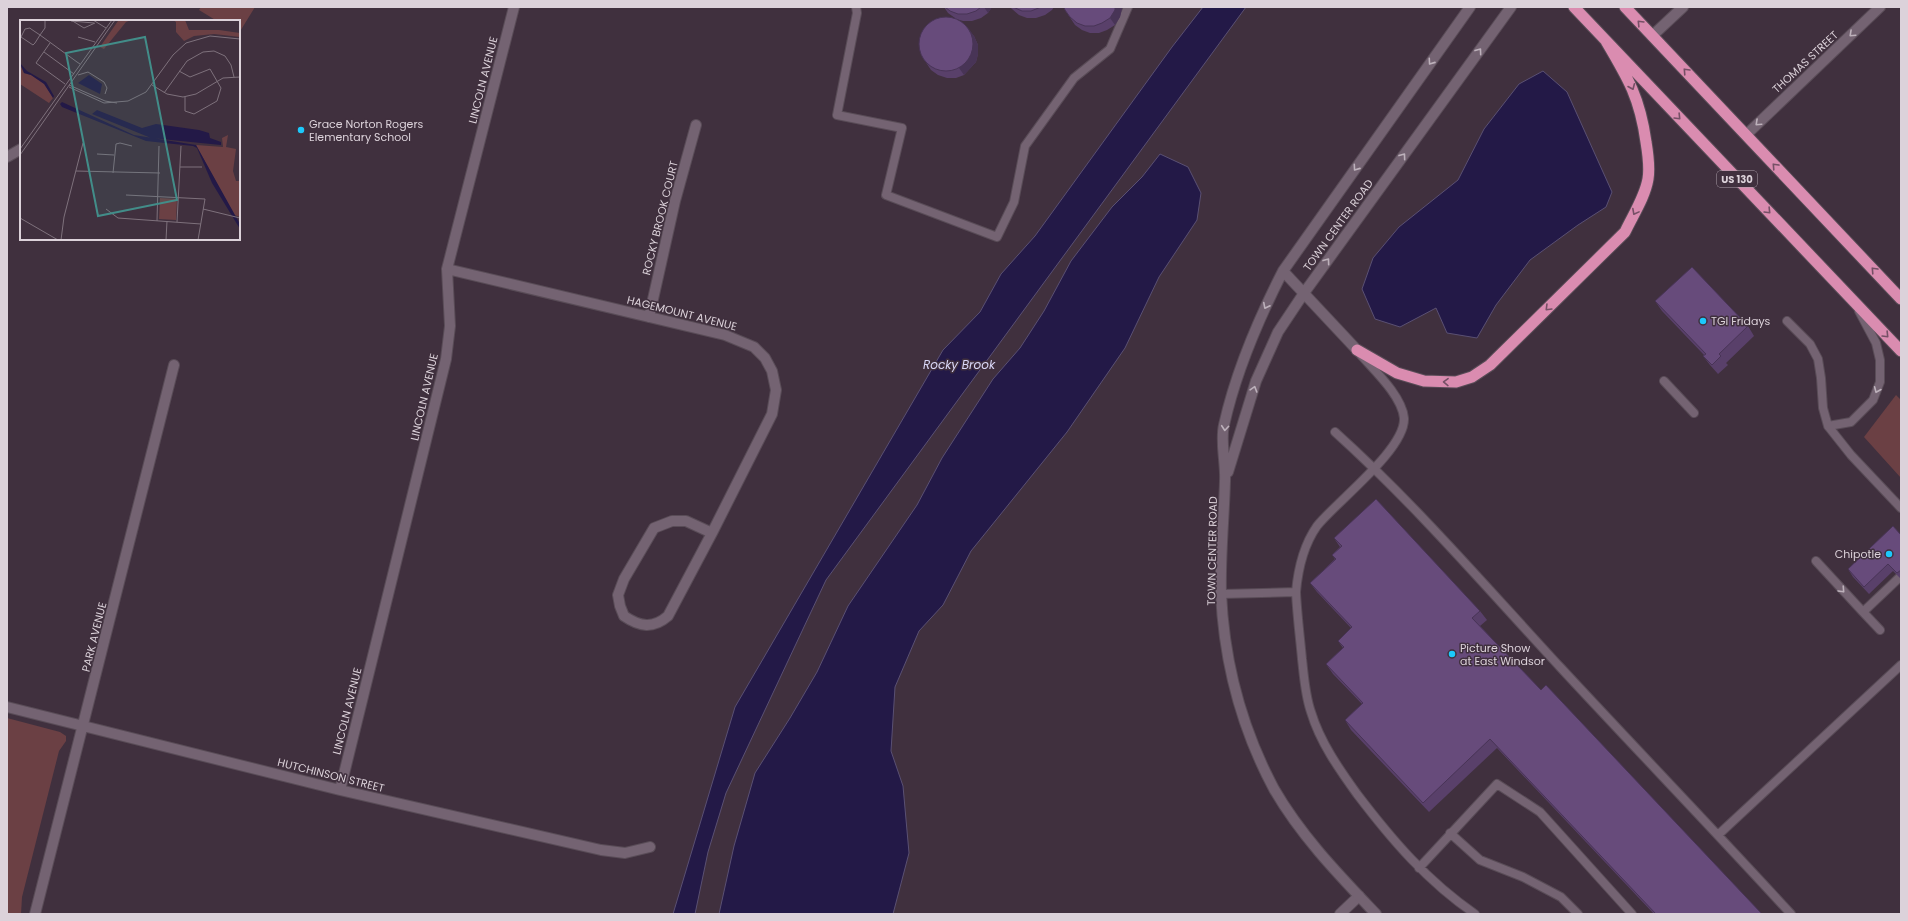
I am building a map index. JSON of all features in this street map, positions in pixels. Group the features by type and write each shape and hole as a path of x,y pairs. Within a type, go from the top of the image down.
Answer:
{"highway":[{"name":"US 130","path":"1574,7 1901,351"},
{"path":"1625,7 1901,299"},
{"path":"1357,350 1398,373 1424,381 1456,382 1472,377 1490,365 1625,232 1638,206 1648,179 1648,156 1643,116 1631,84 1606,41"}],"street":[{"name":"LINCOLN AVENUE","path":"340,790 446,359 450,326 447,269 514,7"},
{"name":"TOWN CENTER ROAD","path":"1376,914 1315,848 1292,818 1274,788 1242,716 1227,648 1221,594 1225,480 1224,427 1242,363 1261,316 1283,271 1470,7"},
{"name":"TOWN CENTER ROAD","path":"1225,480 1256,381 1278,332 1304,293 1511,7"},
{"path":"1652,36 1683,7"},
{"name":"THOMAS STREET","path":"1746,135 1880,7"},
{"name":"ROCKY BROOK COURT","path":"649,317 675,201 696,125"},
{"path":"7,157 20,150"},
{"name":"HAGEMOUNT AVENUE","path":"447,269 724,335 742,341 754,348 765,358 772,371 776,390 772,414 712,533 668,616 660,622 652,625 642,624 624,616 618,595 624,580 654,528 672,521 686,521 712,533"},
{"path":"1283,271 1357,350"},
{"name":"PARK AVENUE","path":"35,914 174,365"},
{"name":"HUTCHINSON STREET","path":"7,706 340,790 601,850 625,853 650,846"},
{"path":"1340,914 1359,896"}],"lane":[{"path":"856,7 857,12 837,115 902,128 886,196 997,237 1014,202 1025,146 1074,78 1110,49 1128,7"},
{"path":"1828,426 1851,422 1873,400 1880,382 1880,360 1876,343 1854,302"},
{"path":"1787,321 1810,344 1818,359 1823,408 1828,426 1851,455 1901,508"},
{"path":"1357,350 1398,400 1404,419 1398,440 1374,468 1317,526 1301,557 1296,592 1310,712 1318,731 1344,776 1371,813 1419,868 1450,897 1475,914"},
{"path":"1664,381 1694,412"},
{"path":"1335,432 1374,468 1434,528 1560,667 1791,914"},
{"path":"1816,561 1880,630"},
{"path":"1863,612 1901,576"},
{"path":"1221,594 1296,592"},
{"path":"1718,835 1901,665"},
{"path":"1419,868 1497,784 1540,812 1630,914"},
{"path":"1450,833 1480,860 1561,897 1578,914"}],"shaded area":[{"path":"201,7 255,7 240,31 240,20 215,20 199,10"},
{"path":"1896,395 1901,400 1901,478 1864,437"},
{"path":"7,718 60,732 66,736 66,741 59,751 22,897 21,914 7,914"}],"water":[{"name":"Rocky Brook","path":"1203,7 1246,7 826,580 726,793 708,852 695,914 673,914 735,707 943,350 980,312 1001,274 1035,236 1172,47"},
{"path":"1543,71 1567,92 1612,192 1606,207 1578,225 1530,260 1496,305 1477,338 1447,333 1436,308 1400,327 1375,319 1362,289 1373,258 1399,227 1458,180 1484,129 1519,84"},
{"path":"1160,154 1188,167 1201,193 1197,220 1159,277 1125,348 1067,432 971,551 943,605 919,631 895,687 891,751 903,786 909,853 893,914 719,914 734,846 755,773 817,672 848,606 917,505 942,458 993,379 1020,348 1044,311 1071,261 1112,207 1142,177"}],"building":[{"path":"945,7 981,7 976,11 967,14 958,14"},
{"path":"1013,7 1041,7 1031,11 1022,11"},
{"path":"1064,7 1115,7 1115,10 1110,18 1102,23 1094,26 1085,26 1077,23 1070,17"},
{"path":"946,17 956,19 965,25 971,34 973,44 971,54 965,63 956,69 946,71 936,69 927,63 921,54 919,44 921,34 927,25 936,19"},
{"path":"1692,267 1748,326 1719,354 1721,356 1712,365 1703,356 1706,354 1655,301"},
{"path":"1376,499 1480,611 1472,618 1541,690 1546,685 1762,914 1656,914 1490,739 1423,803 1345,720 1363,703 1326,664 1344,647 1338,641 1352,627 1310,583 1336,559 1332,555 1342,546 1334,538"},
{"name":"Chipotle","path":"1893,526 1901,535 1901,570 1897,573 1888,564 1864,587 1848,569"}],"place":[{"name":"Grace Norton Rogers Elementary School","path":"301,130"},
{"name":"TGI Fridays","path":"1703,321"},
{"name":"Chipotle","path":"1889,554"},
{"name":"Picture Show at East Windsor","path":"1452,654"}]}
